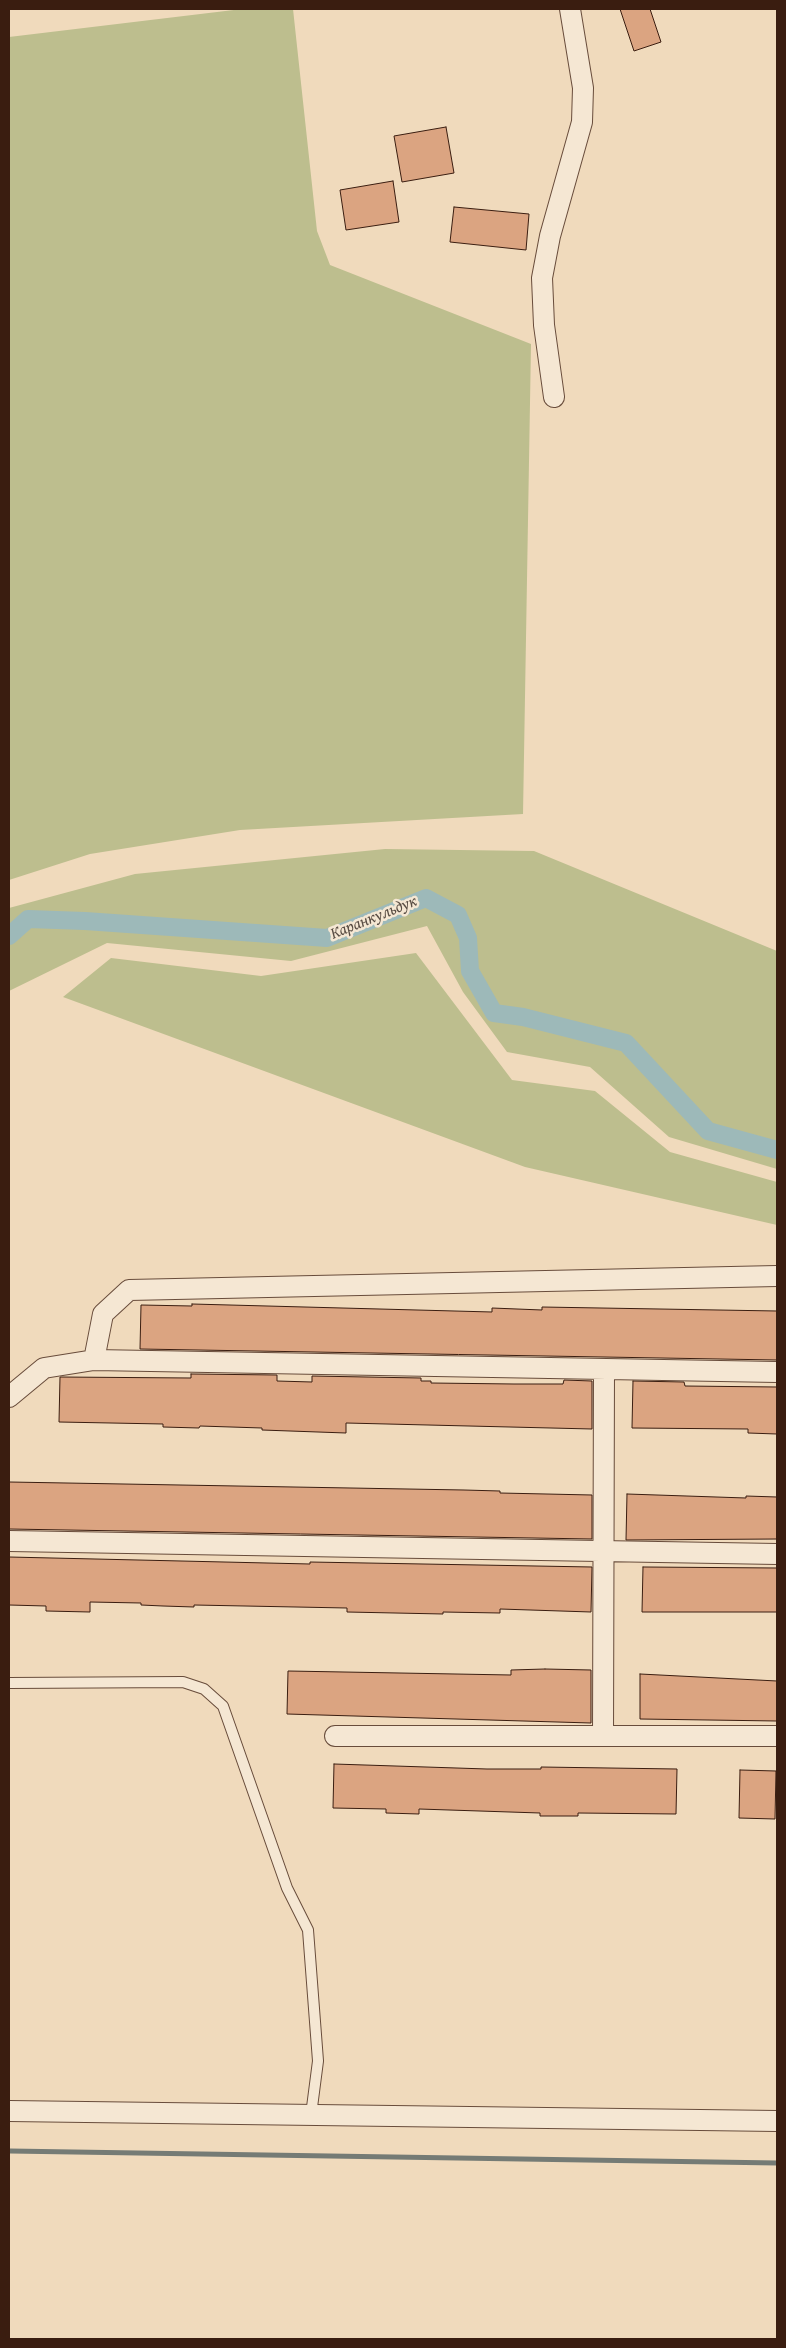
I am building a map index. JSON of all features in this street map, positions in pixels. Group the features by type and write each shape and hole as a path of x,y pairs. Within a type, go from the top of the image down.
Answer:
{"street":[{"path":"554,397 544,325 542,278 550,236 582,122 583,88 570,9"},
{"path":"94,1360 103,1314 129,1290 777,1276"},
{"path":"9,1397 44,1368 94,1360 777,1372"},
{"path":"603,1736 604,1370"},
{"path":"9,1541 777,1554"},
{"path":"335,1736 777,1736"},
{"path":"9,2111 777,2121"}],"lane":[{"path":"9,1683 183,1682 204,1689 223,1706 287,1888 308,1930 318,2062 311,2115"}],"green space":[{"path":"242,9 293,9 317,231 330,265 531,344 523,814 240,830 90,854 9,880 9,37"},
{"path":"385,849 534,851 777,951 777,1169 669,1137 590,1067 507,1052 463,992 427,926 291,961 107,943 9,991 9,908 135,874"},
{"path":"416,953 512,1080 595,1091 670,1152 777,1182 777,1225 525,1167 63,997 111,958 261,976"}],"building":[{"path":"620,9 650,9 661,42 634,51"},
{"path":"446,127 454,173 402,182 394,136"},
{"path":"393,181 399,222 346,230 340,190"},
{"path":"454,207 529,214 526,250 450,242"},
{"path":"192,1304 492,1312 492,1308 542,1310 542,1307 777,1311 777,1360 140,1349 141,1305 192,1306"},
{"path":"191,1374 277,1375 277,1381 312,1382 312,1376 421,1378 421,1381 431,1381 431,1383 563,1384 564,1380 592,1381 592,1429 346,1423 346,1433 262,1430 262,1428 163,1427 163,1424 59,1422 60,1377 191,1378"},
{"path":"633,1381 684,1382 685,1386 777,1387 777,1434 748,1433 748,1429 632,1428"},
{"path":"9,1482 464,1490 500,1491 500,1493 592,1495 592,1539 9,1529"},
{"path":"627,1494 746,1498 746,1496 777,1497 777,1539 626,1540"},
{"path":"9,1557 310,1564 310,1562 592,1567 591,1612 500,1609 500,1613 443,1612 443,1614 347,1612 347,1608 194,1605 194,1607 90,1602 90,1612 46,1611 46,1606 9,1605"},
{"path":"643,1567 777,1568 777,1612 642,1612"},
{"path":"511,1670 591,1670 591,1723 287,1714 288,1671 511,1675"},
{"path":"640,1674 777,1681 777,1721 640,1719"},
{"path":"334,1764 487,1769 541,1769 541,1767 677,1769 676,1814 578,1813 578,1816 540,1816 540,1813 419,1809 419,1814 386,1813 386,1809 333,1808"},
{"path":"740,1770 776,1771 775,1819 739,1818"}],"waterway":[{"name":"Каранкульдук","path":"9,936 28,919 85,921 327,938 426,898 458,915 468,938 470,971 494,1013 523,1017 626,1043 708,1131 777,1150"},
{"path":"10,2151 777,2163"}]}
